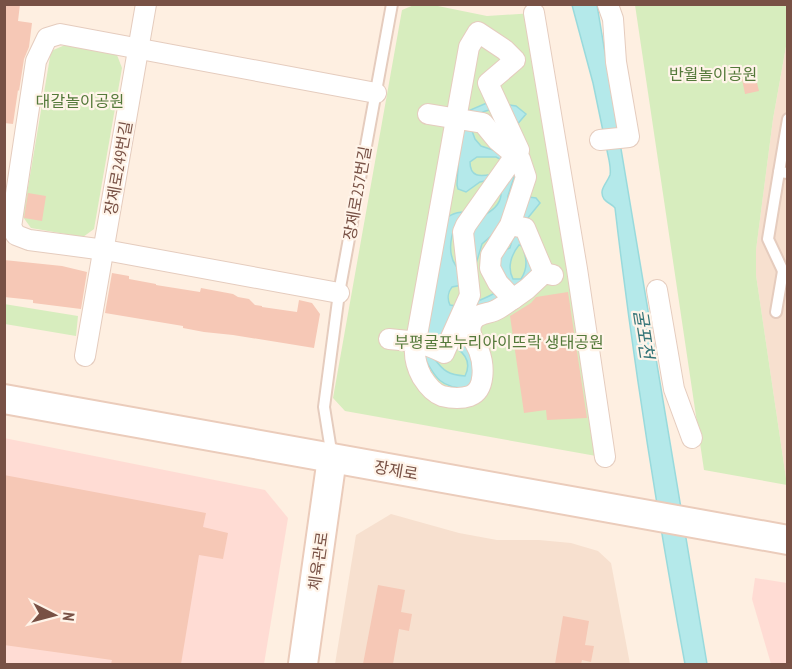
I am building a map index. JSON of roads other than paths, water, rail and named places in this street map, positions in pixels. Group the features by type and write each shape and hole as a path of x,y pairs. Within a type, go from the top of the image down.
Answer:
{"main road":[{"name":"장제로","path":"4,399 788,540"},
{"name":"체육관로","path":"303,664 332,458"}],"street":[{"name":"장제로249번길","path":"85,356 146,4"},
{"path":"600,140 629,137 616,62 614,19 608,4"},
{"path":"534,13 578,269 605,457"},
{"path":"429,344 464,120 469,47 478,32 505,50 515,60 488,83 519,150 463,232 469,295 429,344 414,350 418,368 436,394 464,398 479,389 482,381 482,364 479,350 472,338 471,327 474,319 479,315 497,309 507,292"},
{"path":"339,293 105,250 28,240 16,236 11,227 36,61 47,38 60,34 376,93"},
{"path":"428,114 483,123 497,141 507,168"},
{"path":"507,168 520,159 526,177 516,226 491,255 490,268 507,292"},
{"path":"507,292 527,290 549,274 516,226"},
{"path":"657,290 674,389 692,438"},
{"path":"389,339 429,344"}],"lane":[{"name":"장제로257번길","path":"332,458 324,407 339,293 392,4"},
{"path":"776,312 785,272 768,239 783,173 788,119"}],"water":[{"name":"굴포천","path":"572,5 597,5 707,664 685,664 646,437 615,208 602,196 602,190 610,175 610,164 593,83"},
{"path":"489,102 516,106 526,114 515,127 493,110 484,111 476,117 471,128 475,139 481,146 499,152 516,171 508,196 506,219 499,229 482,244 476,264 462,285 452,287 448,298 450,305 456,306 479,301 495,293 496,261 500,252 510,248 529,197 536,198 540,203 527,219 533,270 524,283 511,293 481,306 476,377 469,388 459,388 445,384 435,376 423,355 448,217 462,212 486,214 497,204 501,195 501,191 490,180 480,182 466,192 458,189 459,148 468,111","holes":["477,157 496,157 502,160 492,174 484,176 476,175 470,167 470,162","455,226 461,267 456,266 453,262 451,241","519,245 522,246 526,259 526,267 521,279 513,279 510,270","449,344 454,346 467,360 465,376 447,372 434,358"]}],"park label":[{"name":"반월놀이공원","path":"713,74"},
{"name":"대갈놀이공원","path":"80,101"},
{"name":"부평굴포누리아이뜨락 생태공원","path":"499,342"}]}
